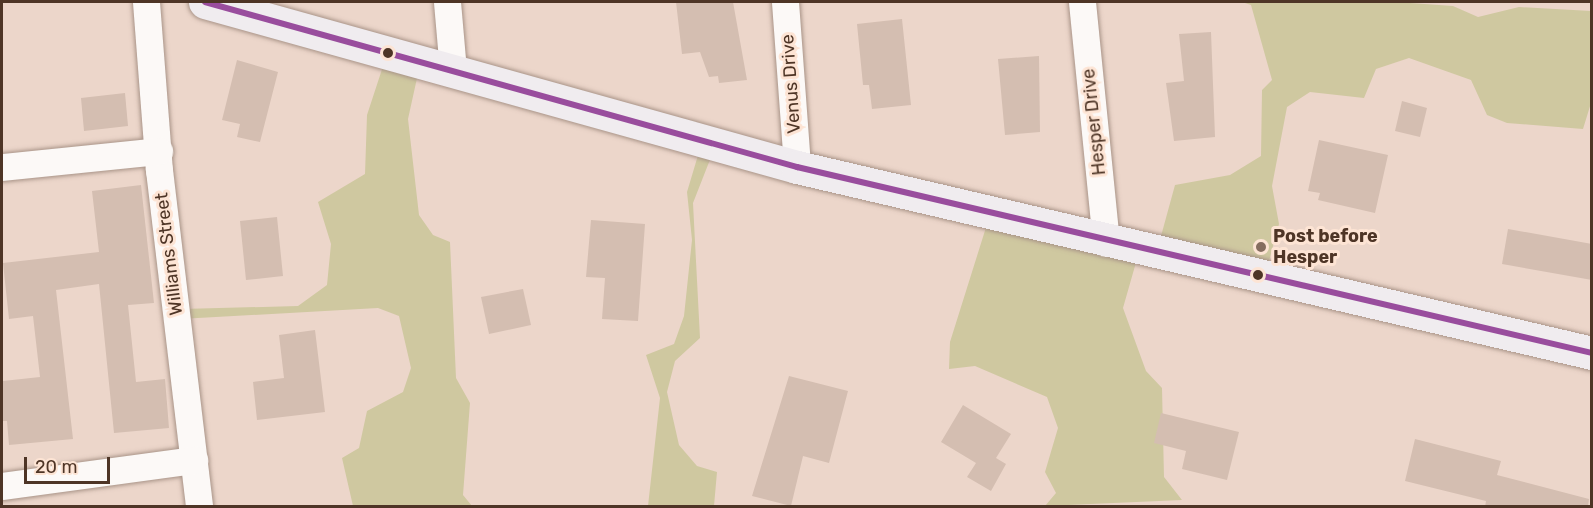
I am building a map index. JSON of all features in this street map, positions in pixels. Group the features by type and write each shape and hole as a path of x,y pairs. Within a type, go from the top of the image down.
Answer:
{"main road":[{"path":"205,2 796,167 1106,243 1592,353"}],"street":[{"name":"Williams Street","path":"146,2 159,151 199,507"},
{"path":"447,2 453,70"},
{"name":"Venus Drive","path":"784,2 796,167"},
{"name":"Hesper Drive","path":"1082,2 1106,243"},
{"path":"2,167 159,151"},
{"path":"2,486 194,460"}],"shaded area":[{"path":"1242,2 1396,2 1453,6 1478,17 1519,7 1591,11 1591,103 1583,129 1507,123 1487,115 1471,80 1409,58 1376,69 1364,98 1310,92 1287,107 1272,186 1279,224 1265,276 1158,247 1175,185 1230,175 1261,156 1262,90 1272,80 1251,5"},
{"path":"388,51 421,60 408,119 419,215 433,235 450,242 456,378 470,403 463,495 472,506 353,506 342,458 359,448 367,411 403,392 411,368 399,316 378,308 180,319 182,309 298,306 327,285 331,244 318,202 365,174 367,115"},
{"path":"702,142 713,152 693,203 700,338 675,361 667,392 679,445 697,466 717,472 714,506 648,506 660,398 646,355 674,344 684,316 692,240 687,192"},
{"path":"988,221 1139,252 1123,308 1146,371 1162,388 1164,477 1182,500 1045,506 1056,493 1045,472 1058,428 1047,397 975,366 949,369 950,342"}],"building":[{"path":"676,2 733,2 747,80 719,83 718,76 709,77 700,52 682,54"},
{"path":"902,19 911,105 872,109 869,85 863,85 857,24"},
{"path":"1211,32 1215,137 1174,141 1166,83 1184,81 1179,34"},
{"path":"1039,56 1040,132 1005,135 998,59"},
{"path":"237,60 278,72 260,142 237,137 240,124 222,120"},
{"path":"125,93 128,126 84,131 81,98"},
{"path":"1402,101 1427,108 1420,137 1395,131"},
{"path":"1319,140 1388,155 1375,213 1318,200 1320,193 1308,191"},
{"path":"141,185 154,303 128,305 136,382 165,379 169,428 114,433 99,284 56,290 73,439 9,445 7,421 2,421 3,381 40,377 33,316 9,319 3,263 99,252 92,191"},
{"path":"277,217 283,276 246,280 240,221"},
{"path":"591,220 645,224 638,321 602,319 605,278 586,277"},
{"path":"1508,229 1592,244 1592,280 1502,264"},
{"path":"523,289 531,325 489,334 481,297"},
{"path":"315,330 325,412 257,420 253,382 284,378 279,335"},
{"path":"789,376 848,391 829,463 803,456 791,506 752,496"},
{"path":"963,405 1011,434 996,458 1006,464 991,491 967,477 976,463 941,442"},
{"path":"1161,413 1239,432 1227,480 1182,469 1186,451 1154,443"},
{"path":"1415,439 1501,461 1497,475 1589,499 1588,507 1485,507 1486,501 1405,481"}],"transit line":[{"path":"205,2 797,167 1592,353"}],"place":[{"name":"Post before Hesper","path":"1261,247"}]}
